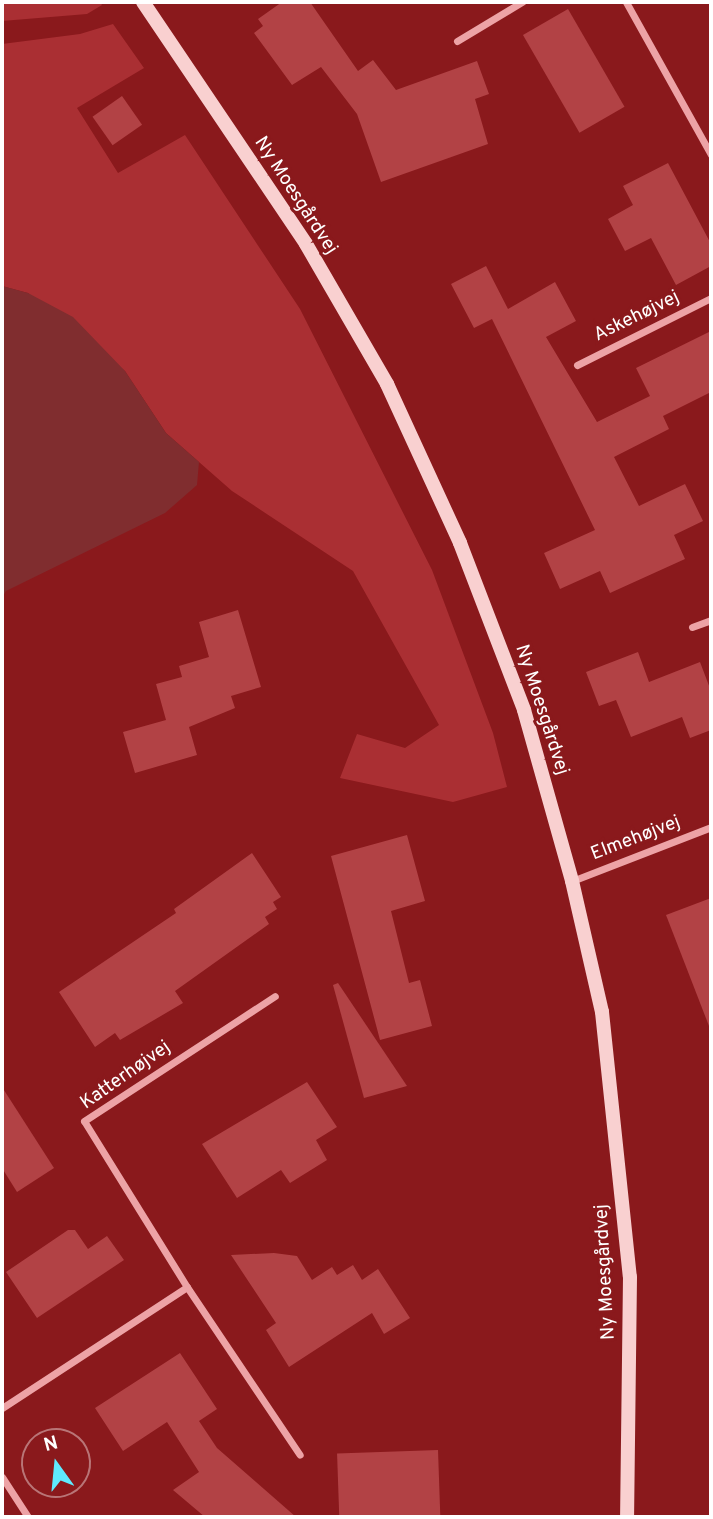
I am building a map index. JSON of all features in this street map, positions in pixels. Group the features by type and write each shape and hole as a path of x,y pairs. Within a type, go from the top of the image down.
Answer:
{"street":[{"name":"Ny Moesgårdvej","path":"143,2 306,244 387,384 460,543 524,710 572,881 603,1013 630,1277 627,1517"},
{"path":"457,41 522,2"},
{"path":"626,2 711,155"},
{"name":"Askehøjvej","path":"577,365 711,298"},
{"path":"692,627 711,620"},
{"name":"Elmehøjvej","path":"572,881 711,827"},
{"name":"Katterhøjvej","path":"275,996 84,1121 187,1287 300,1455"},
{"path":"2,1408 187,1287"},
{"path":"2,1477 28,1517"}],"shaded area":[{"path":"2,2 100,2 102,5 87,14 2,21"},
{"path":"113,24 144,68 77,108 118,173 185,135 300,309 432,570 493,733 507,787 453,802 340,778 357,734 405,748 439,725 353,571 232,491 166,433 125,371 28,293 2,286 2,44 80,34"},
{"path":"2,286 28,293 73,317 125,371 166,433 199,462 197,485 165,513 6,591 2,598"}],"building":[{"path":"282,2 310,2 358,71 373,60 396,90 477,61 489,94 475,99 488,144 381,182 357,114 321,67 292,85 254,33 263,26 258,19"},
{"path":"568,9 624,107 579,133 523,35"},
{"path":"122,96 142,125 113,145 93,117"},
{"path":"668,163 711,244 711,266 676,285 651,238 625,251 608,219 633,205 623,186"},
{"path":"486,266 508,309 555,282 576,321 546,337 597,422 650,396 636,368 711,331 711,392 663,416 669,429 614,457 639,506 685,484 703,521 674,535 685,559 610,593 600,571 560,589 544,553 595,530 492,319 474,328 451,284"},
{"path":"238,610 261,687 231,696 235,708 189,727 197,755 135,773 123,732 166,720 156,684 182,677 179,666 209,657 199,622"},
{"path":"638,652 649,682 700,662 711,691 711,730 690,738 682,717 631,737 616,700 599,706 586,672"},
{"path":"407,835 425,901 391,911 409,983 420,980 432,1026 380,1040 331,856"},
{"path":"252,853 281,897 273,902 277,909 265,917 269,924 175,991 183,1003 120,1040 115,1033 95,1047 59,992 176,913 174,909"},
{"path":"711,898 711,1026 709,1026 666,915"},
{"path":"338,983 407,1086 364,1098 333,985"},
{"path":"307,1082 337,1127 316,1140 327,1160 290,1183 281,1170 237,1198 202,1144"},
{"path":"2,1087 54,1168 17,1192 2,1168"},
{"path":"68,1230 75,1230 88,1249 107,1236 124,1260 37,1318 6,1272"},
{"path":"274,1253 297,1256 312,1280 332,1267 337,1275 353,1265 362,1280 378,1269 410,1318 384,1334 372,1313 289,1367 266,1330 276,1323 231,1255"},
{"path":"180,1353 217,1409 199,1421 217,1448 296,1517 205,1517 173,1490 199,1472 167,1422 123,1451 95,1408"},
{"path":"438,1450 440,1517 339,1517 337,1454"}]}
